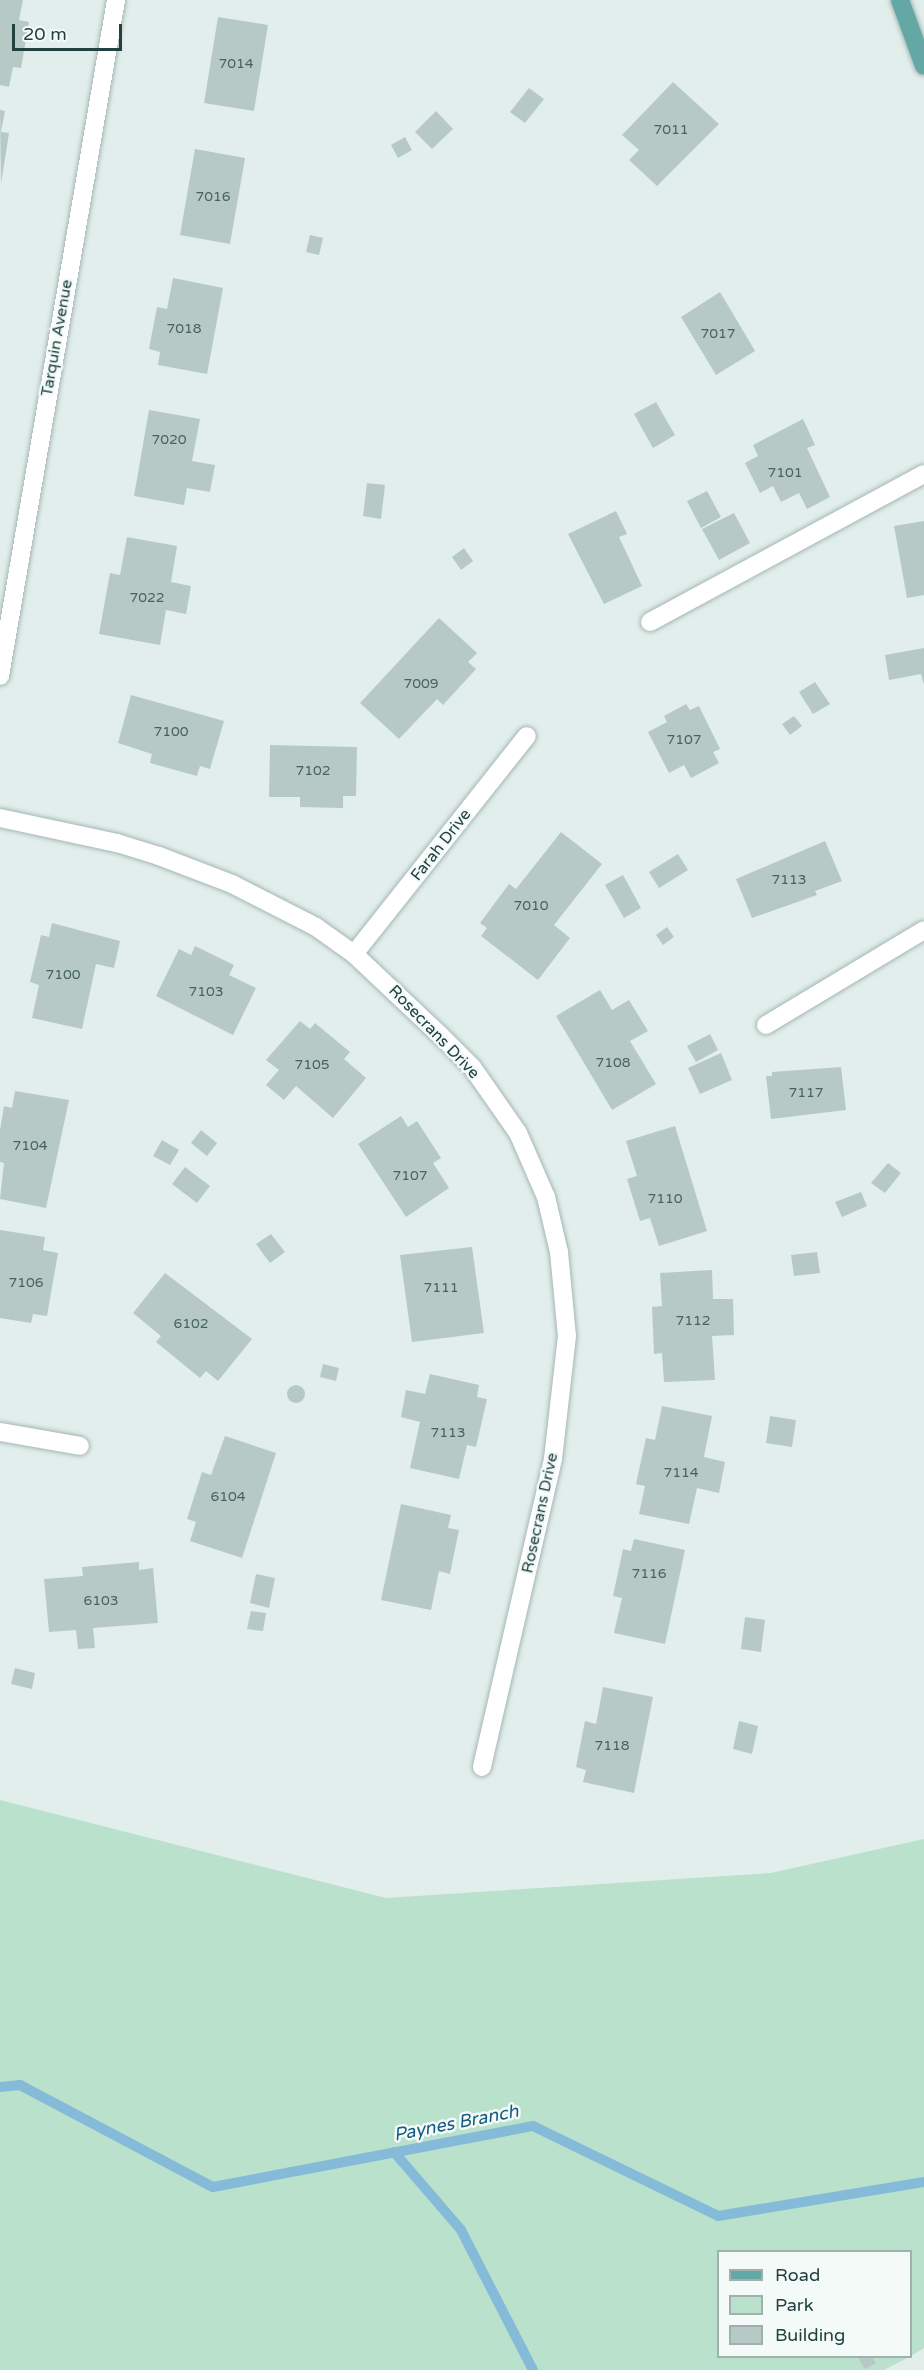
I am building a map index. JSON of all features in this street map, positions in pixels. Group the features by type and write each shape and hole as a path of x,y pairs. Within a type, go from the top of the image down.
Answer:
{"main road":[{"path":"900,0 924,66"}],"street":[{"name":"Tarquin Avenue","path":"0,676 116,0"},
{"path":"650,622 924,474"},
{"name":"Farah Drive","path":"354,954 527,735"},
{"name":"Rosecrans Drive","path":"0,818 117,843 196,870 282,908 354,954 440,1035 500,1106 534,1165 546,1197 559,1252 567,1336 555,1447 482,1767"},
{"path":"766,1025 924,930"},
{"path":"0,1432 80,1446"}],"green space":[{"path":"0,1800 386,1898 771,1873 924,1839 924,2348 912,2355 912,2250 717,2250 717,2358 907,2358 884,2370 0,2370"}],"building":[{"path":"0,0 23,0 19,20 29,22 21,68 13,67 9,87 0,85"},
{"path":"218,17 268,25 254,111 204,103"},
{"path":"673,82 719,124 657,186 629,160 639,150 622,135"},
{"path":"529,88 544,99 525,123 510,112"},
{"path":"0,110 5,111 1,132 9,133 1,184"},
{"path":"436,111 453,129 432,149 415,132"},
{"path":"405,137 412,150 398,158 391,145"},
{"path":"195,149 245,158 230,244 180,235"},
{"path":"310,235 323,238 319,255 306,252"},
{"path":"173,278 223,288 207,374 158,365 160,352 149,349 157,307 167,309"},
{"path":"720,292 755,351 716,375 681,317"},
{"path":"656,402 675,435 653,448 634,414"},
{"path":"149,410 200,419 192,461 215,465 210,492 187,488 184,505 134,496"},
{"path":"803,419 815,445 807,448 830,497 807,509 799,493 781,502 773,486 760,493 745,463 758,456 753,445"},
{"path":"367,483 385,485 381,519 363,516"},
{"path":"707,491 721,517 701,528 687,501"},
{"path":"616,511 627,534 619,537 642,586 604,604 568,534"},
{"path":"734,513 750,543 719,560 702,529"},
{"path":"924,521 924,595 907,598 894,526"},
{"path":"127,537 177,546 171,582 191,586 186,614 166,610 160,645 99,634 110,573 120,575"},
{"path":"464,548 473,561 461,570 452,557"},
{"path":"439,618 477,653 468,662 476,669 443,705 437,699 399,739 360,703"},
{"path":"924,648 924,685 921,674 889,680 885,655"},
{"path":"815,682 830,704 813,714 799,692"},
{"path":"131,695 224,721 210,769 200,766 197,776 150,763 152,754 118,743"},
{"path":"686,704 690,710 699,706 720,749 713,752 719,763 691,778 684,765 669,773 648,732 667,722 664,716"},
{"path":"794,716 802,726 790,735 782,724"},
{"path":"270,745 357,747 356,796 343,796 343,808 300,807 300,797 269,797"},
{"path":"561,832 602,864 554,925 570,938 538,980 481,936 487,928 480,923 509,884 516,889"},
{"path":"825,841 842,881 815,891 817,895 752,918 736,879"},
{"path":"678,854 688,870 659,888 649,872"},
{"path":"623,875 641,908 624,918 605,885"},
{"path":"52,923 120,941 114,968 96,964 82,1029 32,1018 39,985 30,982 41,935 49,937"},
{"path":"667,927 674,937 663,945 656,935"},
{"path":"195,946 234,965 229,975 256,988 233,1035 156,996 179,949 191,955"},
{"path":"600,990 612,1010 629,1000 648,1031 630,1041 656,1084 612,1110 556,1016"},
{"path":"300,1021 310,1029 315,1023 350,1052 344,1059 366,1078 333,1118 296,1086 284,1100 266,1085 279,1070 266,1060"},
{"path":"710,1034 718,1050 696,1062 687,1046"},
{"path":"721,1053 732,1080 700,1094 688,1068"},
{"path":"841,1067 846,1110 771,1119 766,1076 772,1076 772,1072"},
{"path":"15,1091 69,1100 46,1208 0,1199 4,1163 0,1162 0,1130 4,1106 12,1108"},
{"path":"401,1116 408,1127 417,1121 441,1158 433,1163 449,1188 406,1217 358,1144"},
{"path":"675,1126 707,1231 659,1246 650,1218 640,1221 627,1179 637,1176 626,1141"},
{"path":"201,1130 217,1143 207,1156 191,1143"},
{"path":"162,1140 179,1150 170,1165 153,1156"},
{"path":"888,1163 901,1173 885,1193 871,1183"},
{"path":"185,1167 210,1186 197,1203 172,1184"},
{"path":"861,1192 867,1206 842,1217 835,1202"},
{"path":"0,1230 45,1237 43,1250 58,1253 47,1316 33,1314 31,1323 0,1318"},
{"path":"271,1234 285,1252 270,1263 256,1244"},
{"path":"472,1247 484,1333 412,1342 400,1255"},
{"path":"817,1252 820,1273 794,1276 791,1255"},
{"path":"712,1270 713,1299 733,1299 734,1335 712,1336 715,1380 664,1382 662,1353 654,1354 652,1307 662,1306 660,1273"},
{"path":"165,1273 252,1339 218,1381 206,1371 200,1378 156,1342 161,1336 133,1313"},
{"path":"323,1364 339,1368 336,1381 320,1377"},
{"path":"430,1374 479,1385 477,1397 487,1399 476,1447 467,1445 459,1479 410,1468 420,1422 401,1417 406,1390 425,1394"},
{"path":"296,1385 302,1388 305,1394 302,1400 296,1403 290,1400 287,1394 290,1388"},
{"path":"662,1406 712,1416 704,1457 725,1462 719,1493 697,1488 689,1524 639,1514 645,1486 636,1484 646,1438 655,1440"},
{"path":"770,1416 796,1420 792,1447 766,1443"},
{"path":"225,1436 276,1453 242,1558 190,1541 196,1522 187,1519 202,1472 211,1475"},
{"path":"401,1504 451,1515 448,1528 459,1530 450,1574 439,1571 431,1610 381,1600"},
{"path":"634,1539 685,1550 665,1644 614,1633 622,1598 613,1596 623,1549 631,1551"},
{"path":"139,1562 139,1570 153,1568 158,1623 93,1628 95,1648 78,1649 76,1630 49,1632 44,1579 83,1576 82,1567"},
{"path":"256,1574 275,1578 269,1608 250,1603"},
{"path":"251,1611 266,1613 263,1631 247,1629"},
{"path":"745,1617 765,1620 761,1652 741,1649"},
{"path":"15,1668 35,1673 32,1689 11,1684"},
{"path":"603,1687 653,1697 634,1793 583,1782 586,1770 576,1767 585,1721 596,1724"},
{"path":"739,1721 758,1726 752,1754 733,1749"},
{"path":"858,2358 873,2358 876,2363 865,2369"}],"waterway":[{"name":"Paynes Branch","path":"0,2087 20,2085 213,2187 533,2126 718,2216 924,2182"},
{"path":"394,2152 461,2230 533,2370"}]}
